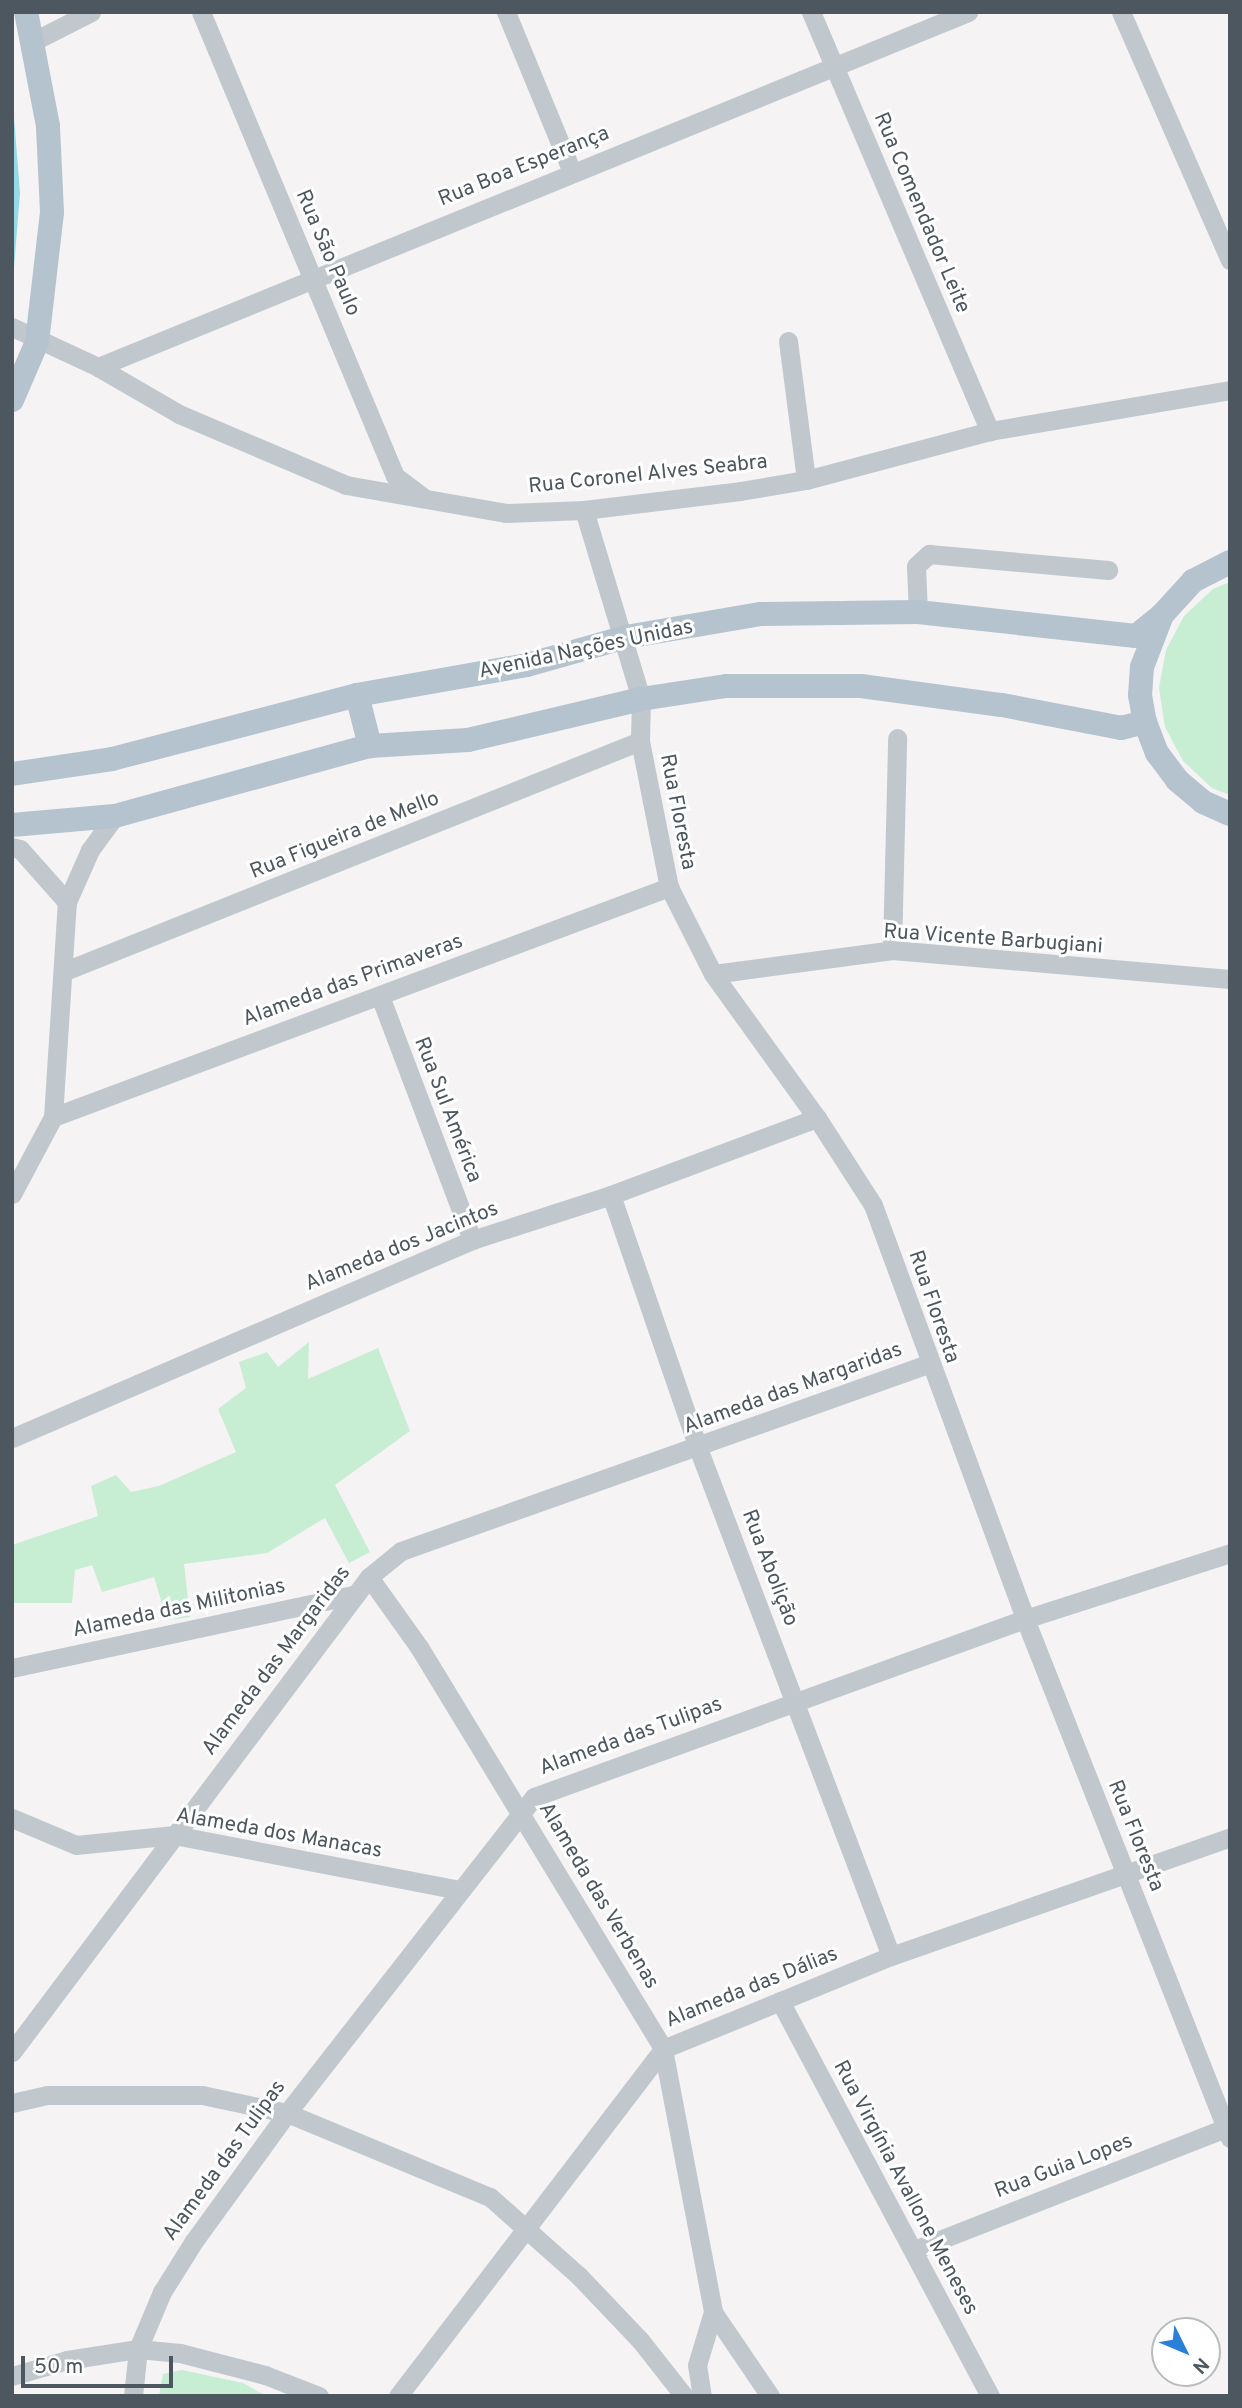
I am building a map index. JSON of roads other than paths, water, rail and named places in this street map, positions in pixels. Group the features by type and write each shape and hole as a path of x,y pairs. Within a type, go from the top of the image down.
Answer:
{"main road":[{"path":"12,400 37,342 52,212 48,126 34,41 26,12"},
{"name":"Avenida Nações Unidas","path":"12,774 112,759 357,695 527,665 626,637 761,614 918,612 1136,636 1162,615 1193,580 1230,562"},
{"name":"Avenida Nações Unidas","path":"1162,615 1142,667 1145,722 1157,753 1177,780 1203,802 1230,814"},
{"path":"12,825 115,816 370,746 468,740 641,699 726,687 861,686 1002,705 1121,728 1145,722"},
{"path":"357,695 370,746"}],"street":[{"path":"34,41 91,12"},
{"name":"Rua São Paulo","path":"201,12 396,475 426,500"},
{"path":"506,12 572,172"},
{"name":"Rua Comendador Leite","path":"811,12 990,431"},
{"name":"Rua Boa Esperança","path":"98,367 313,276 834,70 968,12"},
{"path":"1121,12 1230,260"},
{"name":"Rua Coronel Alves Seabra","path":"14,328 37,342 98,367 179,414 346,485 506,513 584,510 806,480 990,431 1230,390"},
{"path":"788,341 806,480"},
{"name":"Rua Floresta","path":"584,510 626,637 641,699 640,741 669,887 713,975 817,1118 873,1205 928,1364 1025,1619 1228,2131"},
{"path":"918,612 916,566 929,554 1108,570"},
{"path":"892,950 897,738"},
{"name":"Rua Figueira de Mello","path":"65,971 640,741"},
{"path":"12,1194 53,1117 65,971 67,902 90,850 115,816"},
{"path":"12,847 20,849 67,902"},
{"name":"Alameda das Primaveras","path":"53,1117 669,887"},
{"name":"Rua Vicente Barbugiani","path":"713,975 892,950 1230,979"},
{"name":"Rua Sul América","path":"380,996 472,1240"},
{"name":"Alameda dos Jacintos","path":"12,1438 472,1240 611,1195 817,1118"},
{"name":"Rua Abolição","path":"611,1195 698,1448 796,1700 891,1956"},
{"name":"Alameda das Margaridas","path":"12,2052 369,1577 401,1551 698,1448 928,1364"},
{"name":"Alameda das Tulipas","path":"132,2396 138,2349 162,2292 287,2113 521,1810 534,1797 1025,1619 1230,1553"},
{"name":"Alameda das Verbenas","path":"369,1577 419,1647 521,1810 663,2049 713,2312 697,2365 702,2396"},
{"name":"Alameda das Militonias","path":"12,1668 356,1594"},
{"name":"Alameda dos Manacas","path":"12,1818 76,1845 174,1835 459,1890"},
{"name":"Alameda das Dálias","path":"398,2396 663,2049 891,1956 1230,1837"},
{"name":"Rua Virgínia Avallone Meneses","path":"779,2001 990,2396"},
{"path":"12,2103 47,2095 202,2095 287,2113 405,2166 490,2197 526,2225 640,2340 684,2396"},
{"name":"Rua Guia Lopes","path":"914,2250 1228,2131"},
{"path":"713,2312 770,2396"},
{"path":"12,2376 67,2360 138,2349 180,2353 264,2375 319,2396"}],"water":[{"path":"12,92 20,193 12,292"}]}
